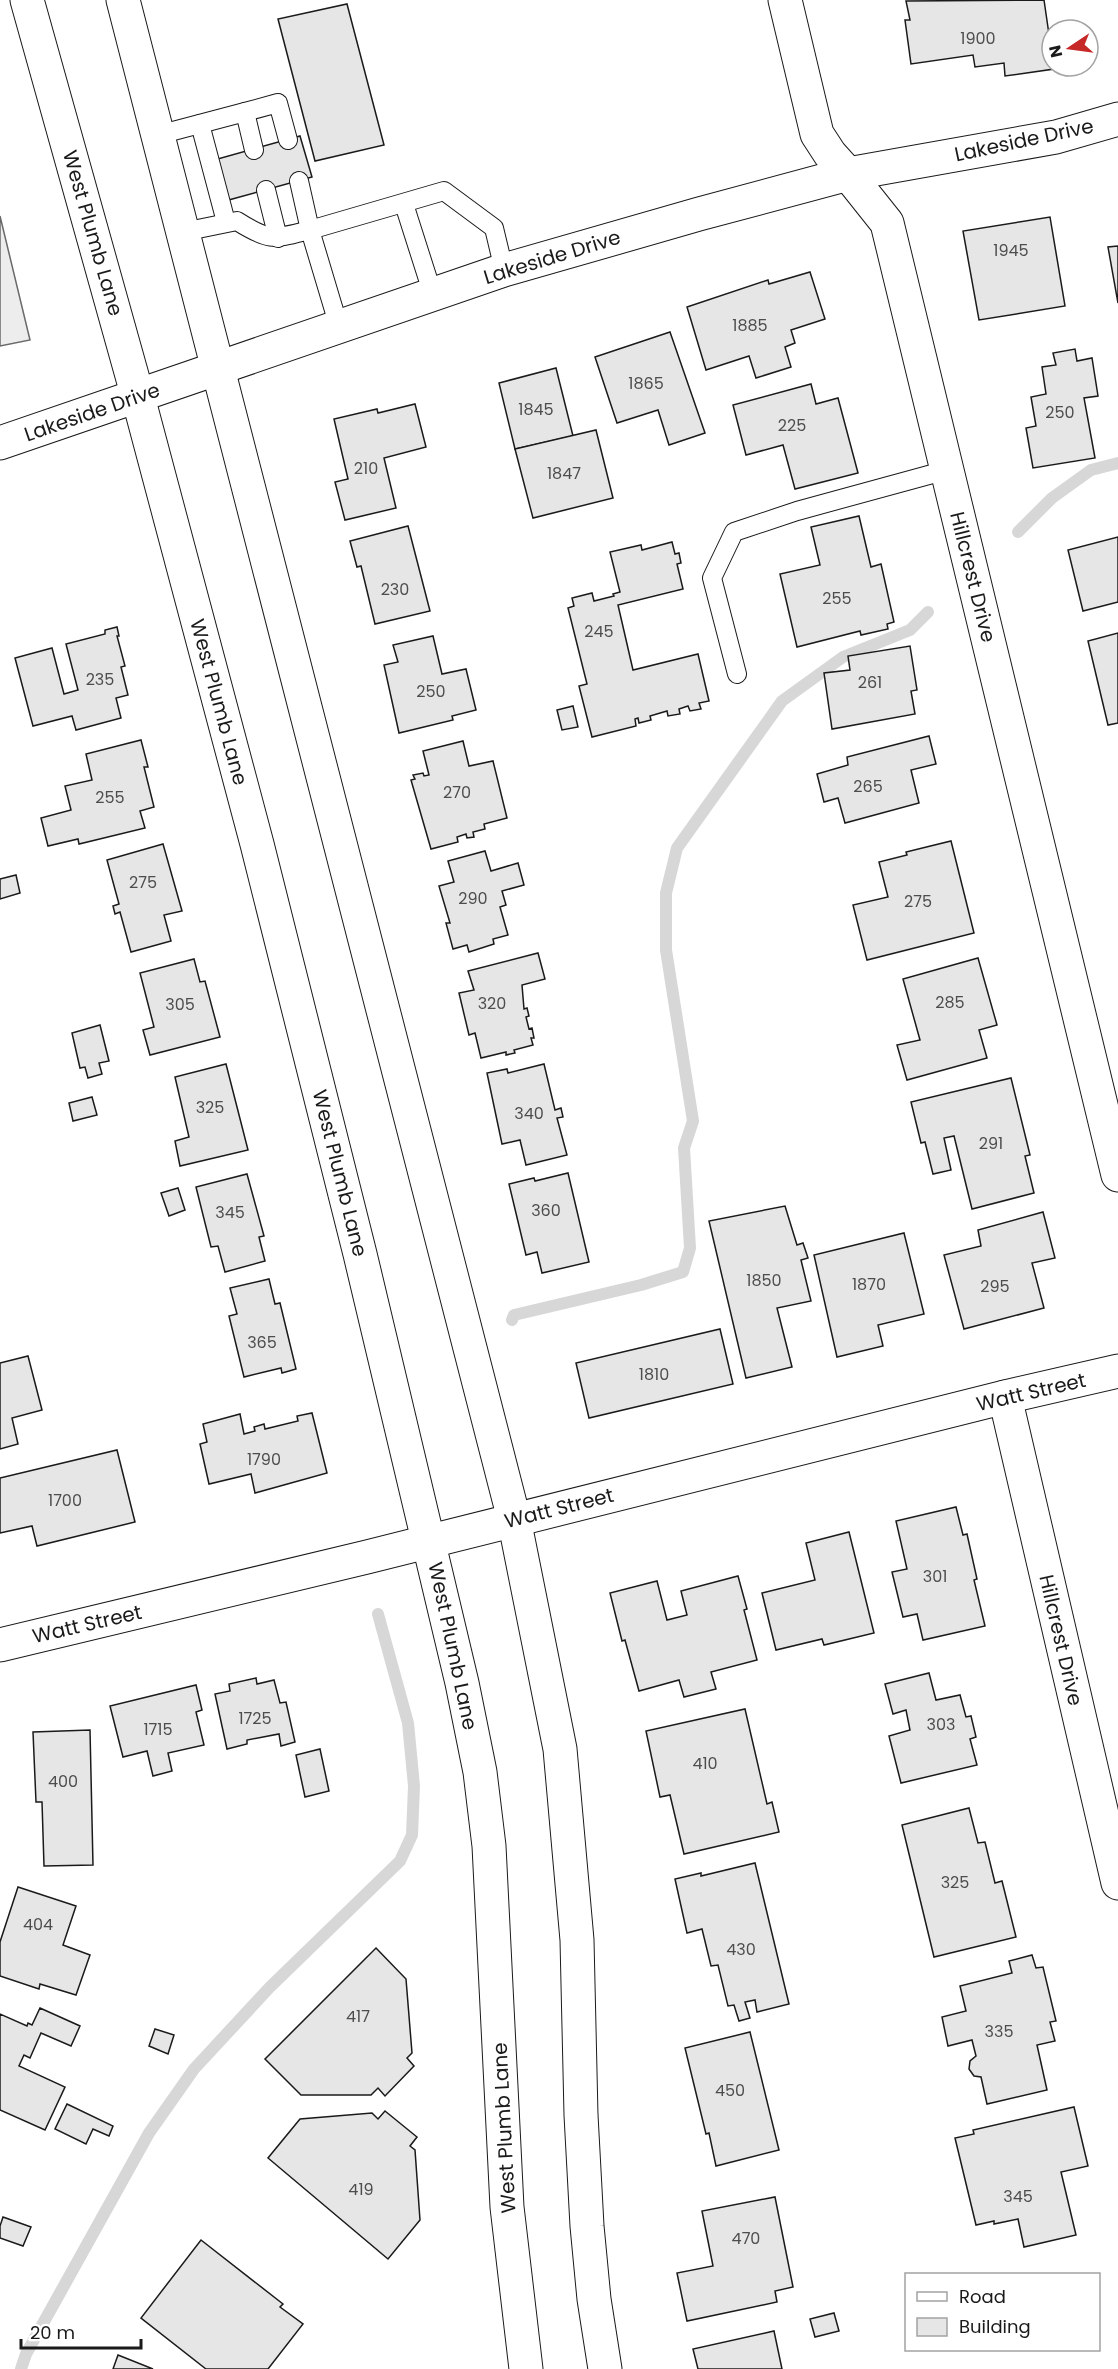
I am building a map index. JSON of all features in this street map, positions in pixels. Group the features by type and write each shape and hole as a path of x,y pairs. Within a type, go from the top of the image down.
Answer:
{"main road":[{"name":"West Plumb Lane","path":"27,0 138,397 265,878 429,1540 462,1683 480,1772 489,1846 507,2207 526,2369"},
{"path":"123,0 514,1519 560,1749 577,1940 587,2226 594,2299 605,2369"},
{"name":"Hillcrest Drive","path":"785,0 817,134 830,154 887,223 1118,1175"},
{"name":"Lakeside Drive","path":"0,442 138,397 219,366 504,270 772,193 848,174 1056,136 1118,119"},
{"name":"Watt Street","path":"0,1645 367,1557 1005,1397 1118,1371"},
{"name":"Hillcrest Drive","path":"1005,1397 1118,1883"}],"lane":[{"path":"158,135 278,103 288,140"},
{"path":"245,112 254,150"},
{"path":"200,124 226,222"},
{"path":"299,181 310,230 339,327"},
{"path":"266,190 278,238"},
{"path":"183,232 237,221 260,236 278,238 444,191 494,228 504,270"},
{"path":"404,204 433,295"},
{"path":"737,674 712,578 734,532 796,511 946,470"}],"shaded area":[{"path":"0,216 30,340 0,346"}],"building":[{"path":"1044,0 1047,18 1040,18 1040,71 1005,76 1004,63 975,67 973,55 911,64 905,20 910,20 906,1"},
{"path":"347,4 384,145 315,161 278,19"},
{"path":"300,136 312,177 225,201 214,160"},
{"path":"1050,217 1065,306 979,320 963,231"},
{"path":"1118,246 1118,303 1108,247"},
{"path":"810,272 825,319 791,330 795,343 785,347 791,367 756,378 749,356 706,370 687,307 768,280 769,284"},
{"path":"670,332 705,433 669,445 658,410 617,423 595,357"},
{"path":"1075,349 1077,361 1092,358 1098,396 1084,398 1095,458 1033,468 1026,428 1036,426 1031,397 1046,394 1042,367 1056,365 1053,353"},
{"path":"556,368 573,436 515,449 499,383"},
{"path":"811,384 816,404 838,398 858,473 795,489 783,445 746,455 733,405"},
{"path":"415,404 426,447 384,458 396,508 345,520 335,482 348,479 334,419 377,409 378,413"},
{"path":"596,430 613,498 533,518 515,449"},
{"path":"859,516 871,567 881,564 894,622 887,624 888,629 861,635 860,631 797,647 780,574 820,565 811,527"},
{"path":"408,526 430,611 375,624 361,566 357,567 350,541"},
{"path":"1118,537 1118,602 1083,611 1068,550"},
{"path":"672,542 675,554 679,553 681,563 677,564 683,589 618,605 633,670 698,654 709,701 699,703 701,709 690,711 688,706 679,709 680,714 668,716 667,711 650,716 651,720 639,723 638,718 635,719 636,726 592,737 579,686 587,684 568,608 574,606 572,598 592,593 594,601 614,596 613,594 620,592 610,552 641,545 642,550"},
{"path":"117,627 119,636 117,636 125,666 121,667 128,695 116,698 121,718 76,730 72,716 33,726 15,658 52,648 64,694 78,690 66,644 105,634 105,630"},
{"path":"1118,633 1118,723 1108,725 1088,641"},
{"path":"433,636 442,674 466,669 476,710 452,716 453,720 399,733 384,665 398,662 393,645"},
{"path":"910,646 917,690 911,691 915,714 832,729 824,673 850,670 848,656"},
{"path":"573,706 578,727 562,730 557,710"},
{"path":"929,736 936,764 911,770 919,803 845,823 838,798 824,802 817,774 848,765 847,757"},
{"path":"141,740 148,767 144,767 154,807 140,811 145,828 79,844 78,839 48,846 41,818 71,810 65,786 92,780 86,754"},
{"path":"463,741 469,766 493,761 507,818 484,824 485,829 473,832 474,837 467,838 466,834 457,837 458,842 431,849 411,780 415,779 413,775 423,773 424,776 429,775 423,751"},
{"path":"951,841 974,933 867,960 853,905 888,897 879,862 907,855 906,852"},
{"path":"163,844 182,911 164,915 171,941 131,952 120,912 115,914 113,906 119,904 107,860"},
{"path":"485,851 491,871 518,863 524,885 502,891 506,905 500,907 508,935 493,939 494,944 469,952 467,945 453,949 446,923 450,923 439,886 454,882 448,861"},
{"path":"16,875 20,893 0,899 0,879"},
{"path":"538,953 545,979 522,985 524,1009 527,1008 529,1016 526,1017 529,1029 532,1028 533,1045 514,1050 515,1053 506,1055 506,1052 481,1058 475,1033 469,1035 459,993 474,990 468,971"},
{"path":"978,958 997,1025 979,1030 987,1058 907,1080 897,1045 920,1040 903,979"},
{"path":"194,959 200,982 205,981 220,1037 150,1055 143,1030 154,1027 140,973"},
{"path":"100,1025 109,1061 99,1063 102,1074 88,1078 85,1067 80,1068 72,1033"},
{"path":"226,1064 248,1150 180,1166 175,1141 189,1137 175,1077"},
{"path":"544,1064 555,1110 561,1108 563,1117 557,1118 567,1155 526,1165 520,1140 502,1144 487,1073 507,1069 508,1073"},
{"path":"1011,1078 1030,1155 1025,1156 1034,1193 972,1209 954,1136 944,1138 951,1170 933,1174 925,1142 921,1143 911,1102"},
{"path":"92,1097 97,1115 73,1121 69,1103"},
{"path":"568,1173 589,1262 542,1273 537,1252 526,1255 509,1184 534,1178 535,1181"},
{"path":"247,1174 264,1236 259,1237 265,1261 225,1272 218,1246 211,1247 196,1187"},
{"path":"178,1188 185,1210 169,1216 161,1193"},
{"path":"785,1206 797,1245 803,1243 808,1258 801,1260 811,1301 777,1308 792,1367 746,1378 709,1221"},
{"path":"1043,1212 1055,1258 1032,1263 1044,1308 964,1329 944,1255 981,1246 978,1230"},
{"path":"904,1233 924,1314 878,1325 883,1346 837,1357 814,1255"},
{"path":"269,1279 275,1304 280,1303 296,1369 282,1373 281,1368 244,1377 229,1316 237,1314 230,1288"},
{"path":"720,1329 733,1384 589,1418 576,1363"},
{"path":"28,1356 42,1410 12,1418 18,1444 0,1449 0,1363"},
{"path":"312,1413 327,1473 255,1493 251,1474 209,1484 200,1444 207,1442 203,1424 240,1414 244,1434 255,1431 254,1427 264,1424 265,1429 298,1421 297,1416"},
{"path":"117,1450 135,1522 37,1546 32,1526 0,1533 0,1478"},
{"path":"956,1507 963,1535 967,1534 977,1579 974,1580 985,1626 923,1640 917,1614 903,1617 892,1572 907,1569 896,1521"},
{"path":"849,1532 874,1633 824,1645 822,1639 776,1650 762,1593 815,1580 806,1543"},
{"path":"738,1576 757,1660 711,1672 716,1689 684,1697 679,1680 639,1691 625,1640 622,1641 610,1593 657,1581 667,1620 687,1615 681,1591"},
{"path":"929,1673 936,1700 960,1695 966,1717 971,1716 976,1737 970,1739 977,1765 901,1783 889,1736 910,1730 906,1710 893,1714 885,1684"},
{"path":"256,1678 257,1684 274,1680 280,1703 286,1702 295,1742 281,1746 279,1734 247,1740 247,1744 227,1749 215,1694 230,1691 229,1684"},
{"path":"196,1685 202,1710 196,1712 204,1745 168,1753 172,1771 153,1776 147,1751 123,1757 110,1706"},
{"path":"745,1709 767,1804 772,1802 779,1832 684,1854 670,1795 660,1797 646,1731"},
{"path":"90,1730 93,1865 44,1866 42,1802 36,1802 33,1732"},
{"path":"320,1749 329,1791 305,1797 296,1755"},
{"path":"969,1808 978,1843 985,1842 995,1883 1002,1881 1016,1937 934,1957 902,1825"},
{"path":"755,1863 789,2004 757,2012 755,2000 745,2002 750,2018 739,2021 734,2005 728,2006 718,1965 711,1966 702,1929 687,1933 675,1879 701,1873 701,1876"},
{"path":"18,1887 76,1906 63,1945 90,1955 76,1995 40,1984 39,1989 0,1976 0,1942"},
{"path":"376,1948 406,1979 412,2053 407,2058 414,2066 385,2096 378,2088 371,2095 301,2095 265,2059"},
{"path":"1032,1955 1036,1968 1043,1967 1056,2021 1050,2022 1055,2041 1037,2045 1047,2090 987,2104 981,2077 974,2076 969,2069 970,2061 976,2056 972,2040 948,2046 942,2017 966,2011 960,1986 1012,1973 1009,1961"},
{"path":"40,2008 80,2026 71,2046 41,2033 30,2058 24,2055 19,2066 65,2087 45,2130 0,2110 0,2014 27,2026 28,2023 32,2025"},
{"path":"155,2029 174,2035 168,2054 149,2046"},
{"path":"750,2032 779,2150 716,2166 685,2048"},
{"path":"67,2104 113,2126 109,2136 93,2129 86,2144 55,2129"},
{"path":"1074,2107 1088,2166 1061,2172 1076,2235 1024,2247 1018,2219 976,2225 955,2138 974,2134 973,2130"},
{"path":"385,2111 417,2137 410,2146 415,2150 420,2220 388,2259 268,2158 300,2119 372,2113 378,2119"},
{"path":"775,2197 793,2287 775,2291 777,2302 687,2321 677,2273 713,2266 702,2211"},
{"path":"3,2217 31,2227 23,2246 0,2238"},
{"path":"201,2240 283,2304 280,2307 303,2324 268,2369 206,2369 141,2318"},
{"path":"834,2313 839,2331 815,2337 810,2319"},
{"path":"774,2331 782,2369 698,2369 693,2349"},
{"path":"118,2355 153,2369 113,2369"}],"waterway":[{"path":"1018,532 1052,498 1091,470 1118,463"},
{"path":"512,1320 514,1315 641,1285 683,1272 690,1248 684,1148 693,1121 666,950 666,893 677,848 782,701 843,657 910,630 928,612"},
{"path":"21,2369 26,2354 149,2133 194,2069 270,1987 400,1861 412,1835 414,1786 408,1723 378,1614"}]}
